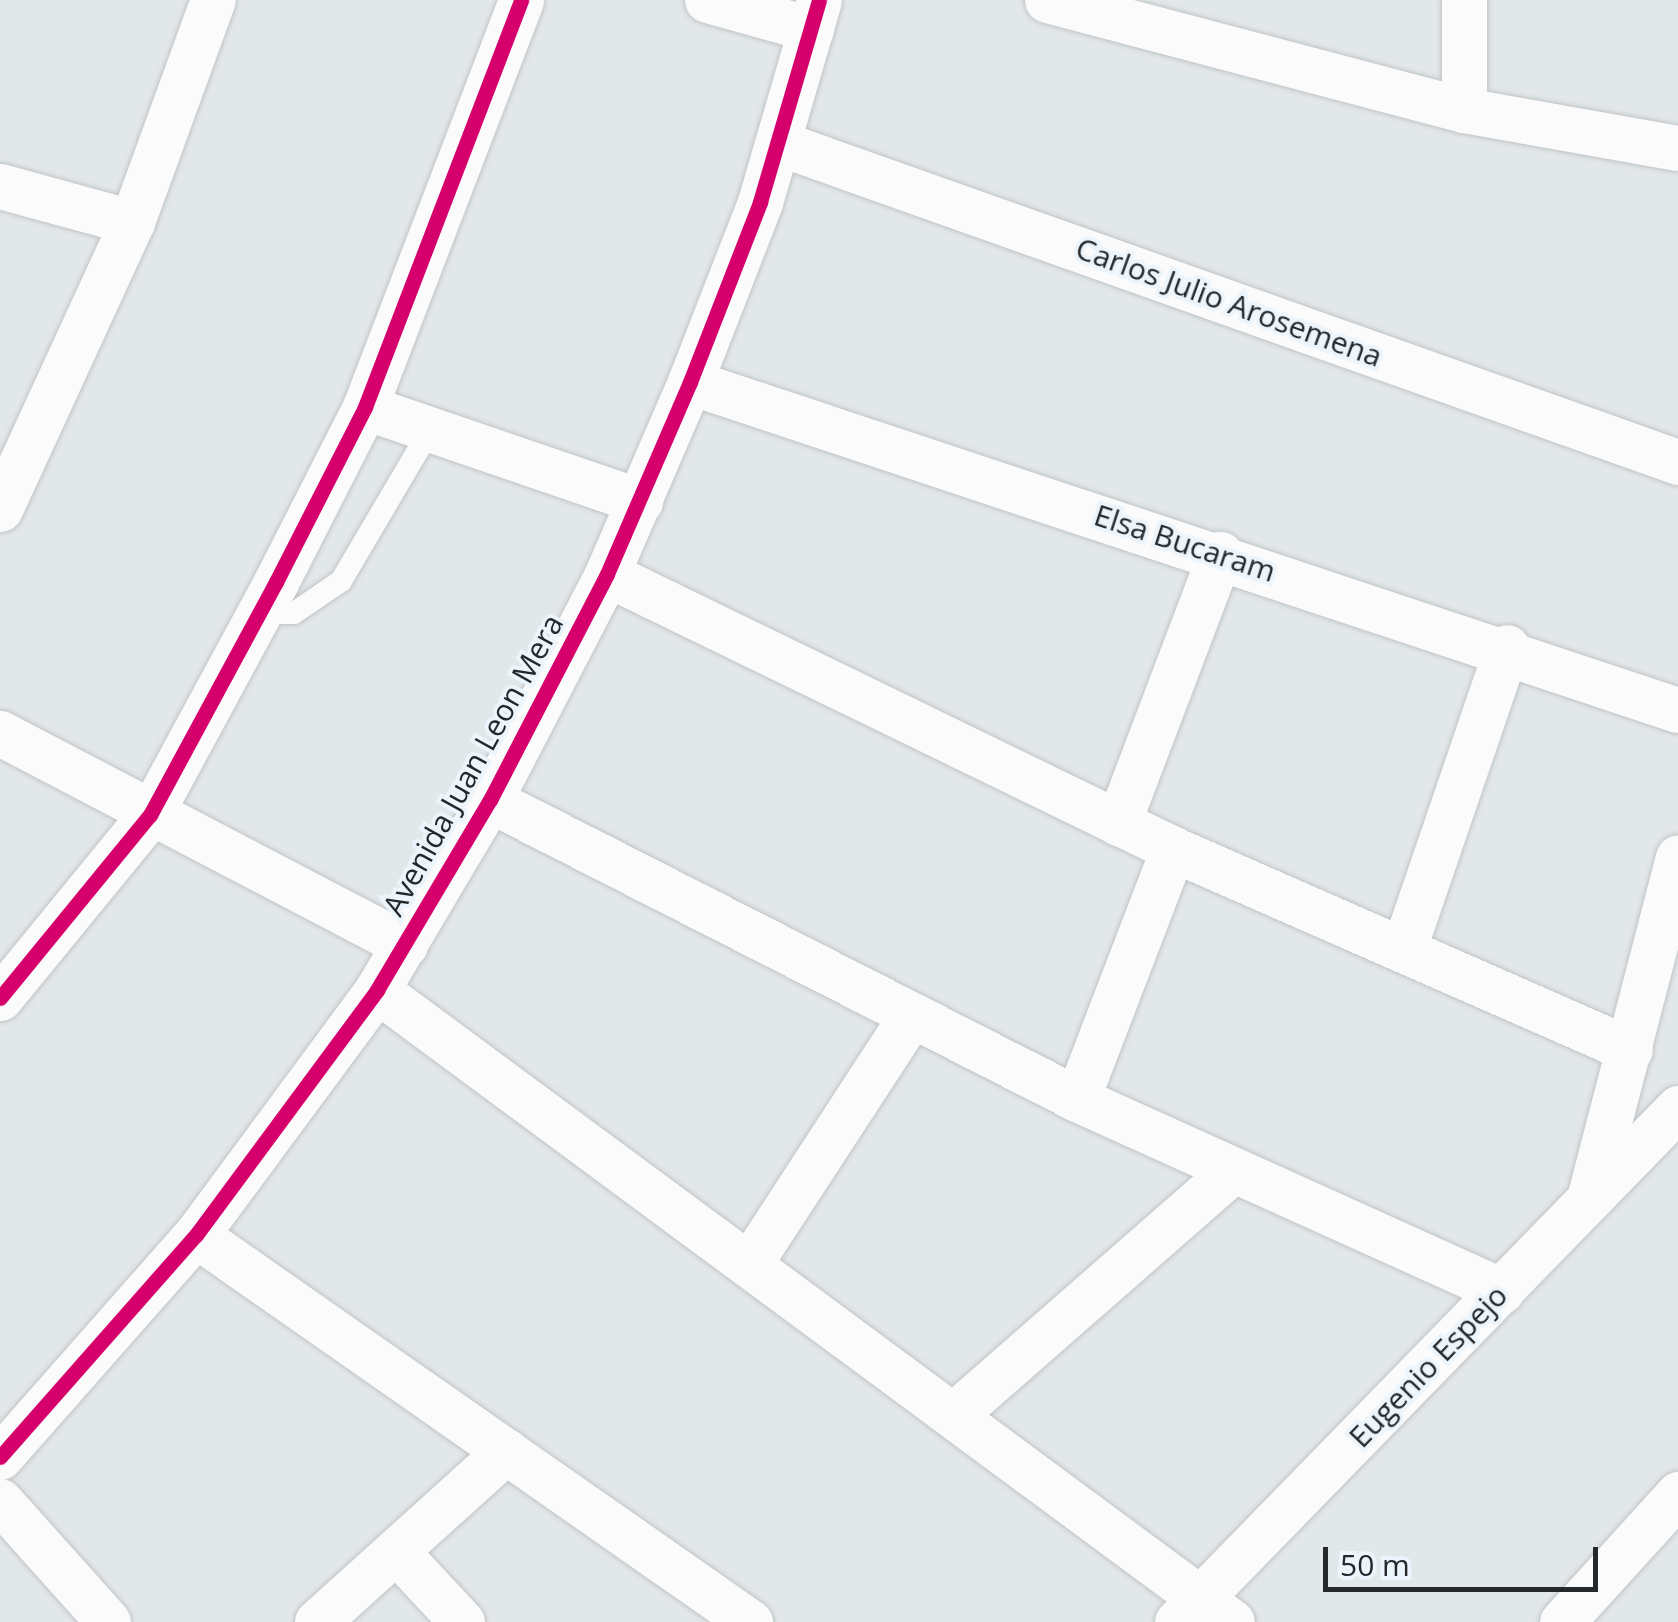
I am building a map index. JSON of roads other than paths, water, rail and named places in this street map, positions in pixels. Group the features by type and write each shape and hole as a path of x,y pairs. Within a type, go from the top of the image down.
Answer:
{"street":[{"path":"0,509 132,222 213,0"},
{"path":"0,998 150,815 260,613 365,407 521,0"},
{"path":"706,0 815,14"},
{"path":"1046,0 1464,110 1678,148"},
{"path":"1464,0 1464,110"},
{"name":"Avenida Juan Leon Mera","path":"0,1457 196,1235 377,990 490,800 607,574 690,382 779,142 815,14"},
{"name":"Carlos Julio Arosemena","path":"779,142 1678,462"},
{"path":"0,186 132,222"},
{"name":"Elsa Bucaram","path":"690,382 1507,647 1678,710"},
{"path":"365,407 640,500"},
{"path":"1118,823 1220,554"},
{"path":"607,574 1173,850 1630,1050"},
{"path":"1404,948 1507,647"},
{"path":"0,734 405,945"},
{"path":"490,800 1077,1099 1231,1172 1502,1291"},
{"path":"1077,1099 1173,850"},
{"path":"1588,1202 1678,856"},
{"path":"377,990 958,1412 1205,1613"},
{"path":"750,1263 911,1016"},
{"name":"Eugenio Espejo","path":"1205,1613 1502,1291 1678,1108"},
{"path":"958,1412 1231,1172"},
{"path":"196,1235 750,1622"},
{"path":"317,1622 506,1452"},
{"path":"1562,1622 1678,1494"},
{"path":"0,1501 108,1622"},
{"path":"396,1551 462,1622"}],"lane":[{"path":"260,613 294,613 341,581 430,430"}]}
